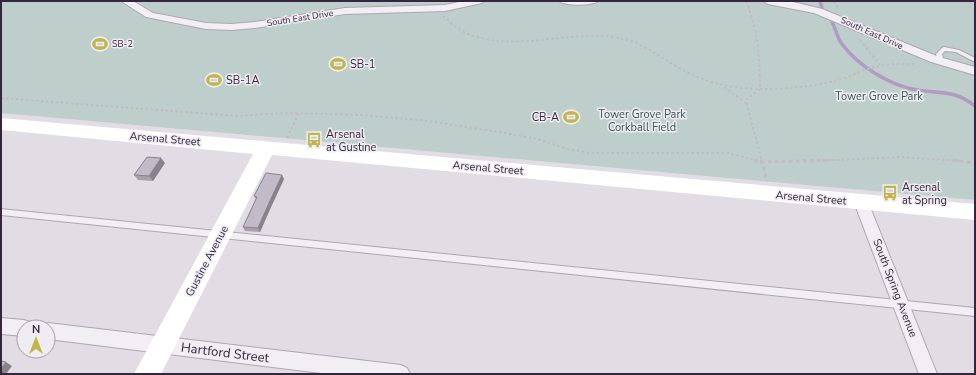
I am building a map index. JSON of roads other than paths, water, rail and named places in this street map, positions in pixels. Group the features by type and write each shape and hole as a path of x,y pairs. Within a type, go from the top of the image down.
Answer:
{"main road":[{"name":"Arsenal Street","path":"1,124 975,212"},
{"name":"Gustine Avenue","path":"147,374 266,148"}],"street":[{"name":"South East Drive","path":"126,1 150,15 183,22 219,26 255,26 363,9 452,7 478,1"},
{"path":"564,1 593,1"},
{"name":"South East Drive","path":"768,1 802,7 832,16 944,63 975,71"},
{"name":"South Spring Avenue","path":"861,202 928,374"},
{"path":"1,326 16,327"},
{"name":"Hartford Street","path":"56,332 401,374"}],"lane":[{"path":"944,63 939,54 944,49 957,51 975,60"},
{"path":"1,212 975,312"}],"waterway":[{"path":"820,1 822,8"},
{"path":"832,22 840,42 857,60 876,74 907,88 954,95 975,106"}],"place":[{"name":"SB-2","path":"100,44"},
{"name":"SB-1","path":"338,64"},
{"name":"SB-1A","path":"214,80"},
{"name":"CB-A","path":"571,117"},
{"name":"Arsenal at Gustine","path":"314,140"},
{"name":"Arsenal at Spring","path":"890,193"}],"park label":[{"name":"Tower Grove Park","path":"879,96"},
{"name":"Tower Grove Park Corkball Field","path":"642,120"}]}
